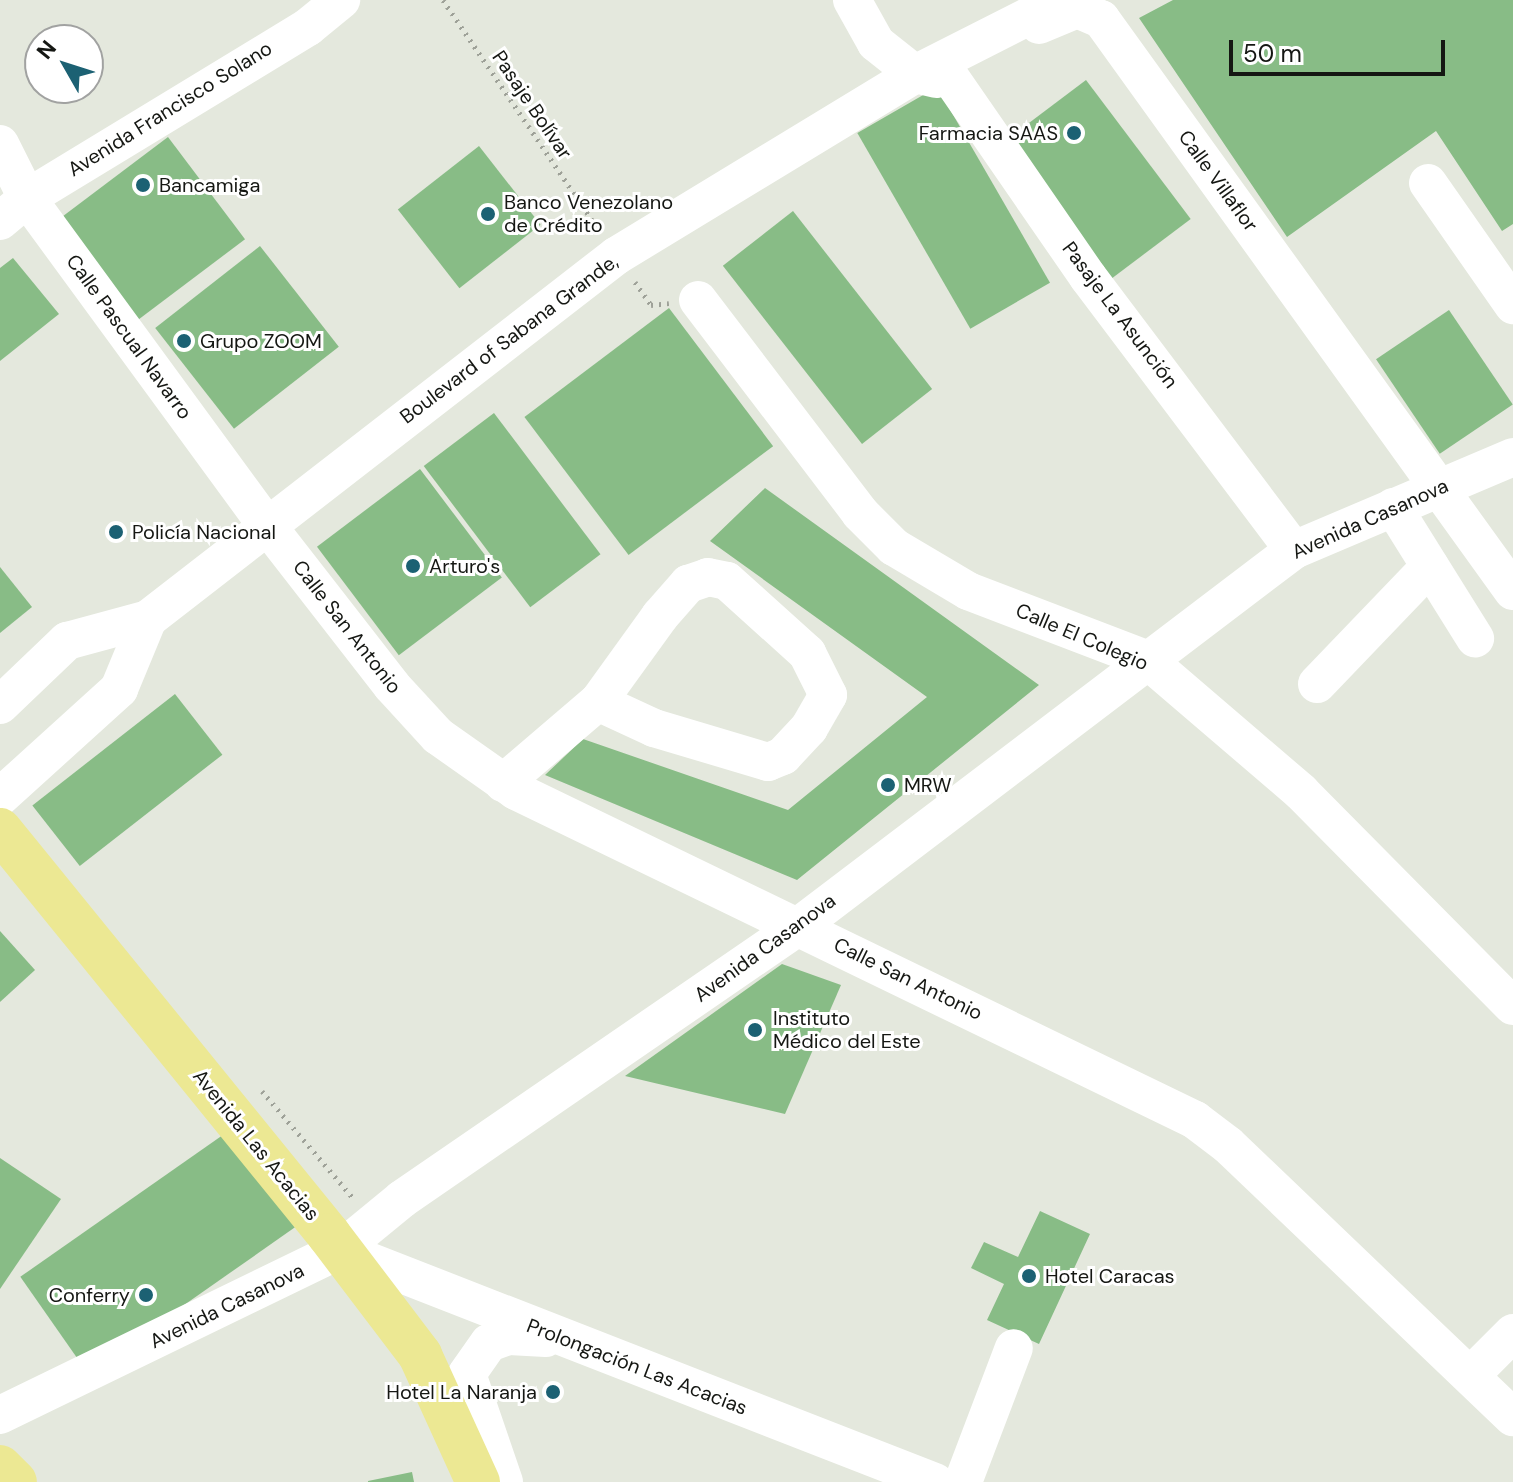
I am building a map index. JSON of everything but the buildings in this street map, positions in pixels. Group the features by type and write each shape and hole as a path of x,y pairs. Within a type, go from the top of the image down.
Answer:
{"main road":[{"name":"Avenida Las Acacias","path":"0,830 340,1250 420,1355 478,1482"},
{"path":"0,1467 15,1482"}],"street":[{"name":"Avenida Francisco Solano","path":"14,210 300,14 341,0"},
{"path":"852,0 876,43 933,75"},
{"name":"Boulevard of Sabana Grande,","path":"0,705 67,641 148,619 266,524 616,256 1061,0"},
{"name":"Calle Villaflor","path":"933,75 1062,12 1090,12 1101,19 1513,591"},
{"name":"Pasaje La Asunción","path":"933,75 1294,550"},
{"name":"Calle Pascual Navarro","path":"0,144 14,210 266,524"},
{"path":"1428,183 1513,305"},
{"name":"Calle El Colegio","path":"698,300 860,513 894,547 968,591 1146,659 1301,792 1513,1006"},
{"name":"Avenida Casanova","path":"0,1415 340,1250 402,1199 799,926 1146,659 1294,550 1513,457"},
{"path":"1393,507 1475,638"},
{"name":"Calle San Antonio","path":"266,524 392,686 438,736 503,783 1195,1120 1472,1374 1513,1417"},
{"path":"1317,684 1430,566"},
{"path":"503,783 598,702 660,616 688,584 708,577 727,581 807,653 828,695 809,728 783,756 768,762 654,728 598,702"},
{"name":"Boulevard of Sabana Grande,","path":"0,797 119,689 148,619"},
{"name":"Prolongación Las Acacias","path":"340,1250 935,1482"},
{"path":"1472,1374 1513,1333"},
{"path":"504,1482 470,1394 467,1374 476,1356 508,1336 580,1343"},
{"path":"963,1482 1014,1348"}],"path":[{"name":"Pasaje Bolívar","path":"443,0 651,305 698,300"}],"place":[{"name":"Farmacia SAAS","path":"1074,133"},
{"name":"Bancamiga","path":"143,185"},
{"name":"Banco Venezolano de Crédito","path":"488,214"},
{"name":"Grupo ZOOM","path":"184,341"},
{"name":"Policía Nacional","path":"116,532"},
{"name":"Arturo's","path":"413,566"},
{"name":"MRW","path":"888,785"},
{"name":"Instituto Médico del Este","path":"755,1030"},
{"name":"Hotel Caracas","path":"1029,1276"},
{"name":"Conferry","path":"146,1295"},
{"name":"Hotel La Naranja","path":"553,1392"}]}
